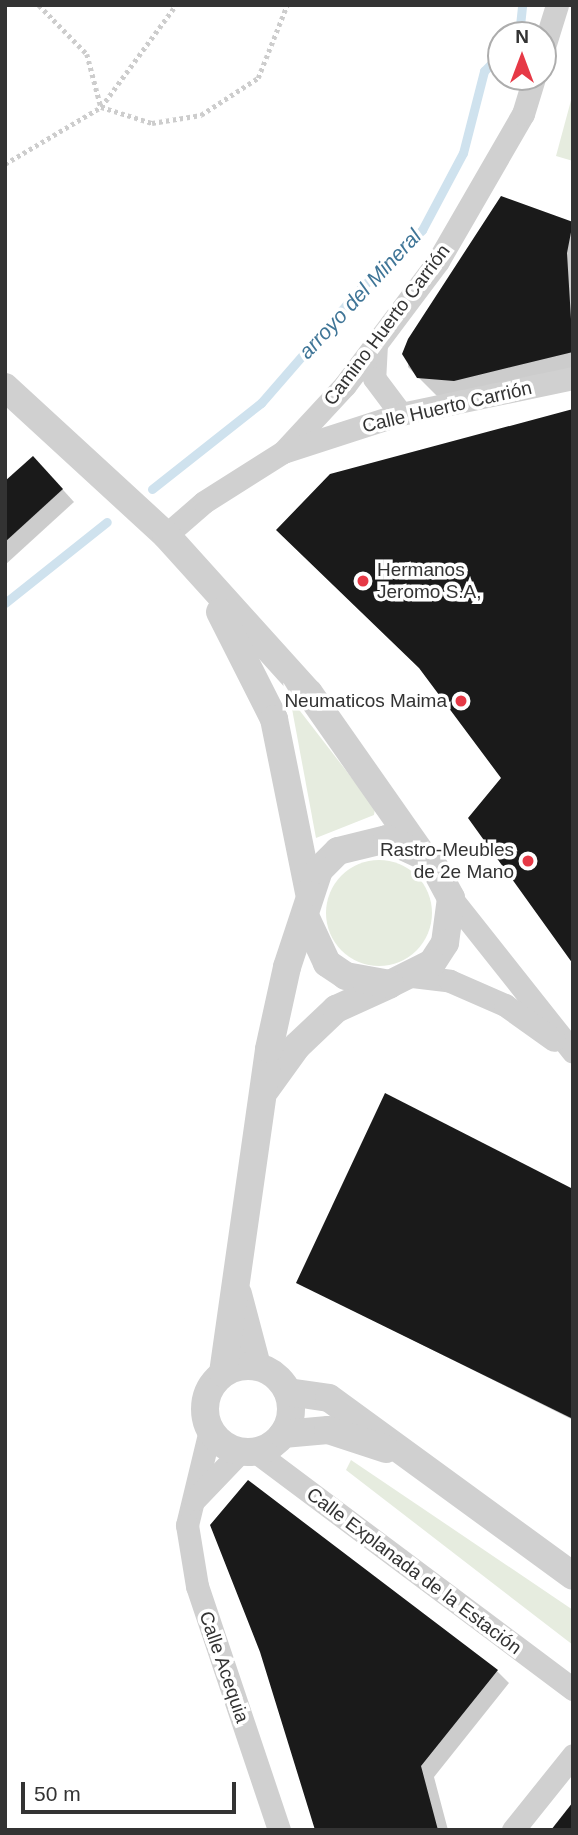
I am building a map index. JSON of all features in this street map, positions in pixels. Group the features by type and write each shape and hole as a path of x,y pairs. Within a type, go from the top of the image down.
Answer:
{"street":[{"name":"Camino Huerto Carrión","path":"283,452 376,344 438,261 523,114 530,91"},
{"path":"376,344 374,378 401,414"},
{"name":"Calle Huerto Carrión","path":"283,452 401,414 573,378"},
{"path":"5,387 166,535 309,693 419,850 444,877 451,898 573,1052"},
{"path":"166,535 204,502 283,452"},
{"path":"197,570 274,719 308,905 327,963 345,976 450,981 505,1005 573,1052"},
{"path":"248,1452 210,1430 204,1409 209,1389 223,1373 233,1274 287,967 308,905 338,851 362,841 387,839 419,850"},
{"path":"266,1089 297,1046 336,1009 401,980 445,943 451,898"},
{"path":"233,1274 257,1366 288,1392 329,1398 411,1461 573,1576"},
{"path":"223,1373 257,1366"},
{"path":"283,1434 290,1419 288,1392"},
{"name":"Calle Acequia","path":"210,1430 187,1525 197,1586 279,1830"},
{"path":"193,1501 248,1452 283,1434 328,1430 411,1461"},
{"name":"Calle Explanada de la Estación","path":"248,1452 573,1689"},
{"path":"513,1830 573,1755"}],"path":[{"path":"39,5 88,54 101,107"},
{"path":"5,164 101,107 176,5"},
{"path":"101,107 152,123 201,115 258,78 287,5"}],"shaded area":[{"path":"573,93 573,161 556,156"},
{"path":"290,698 375,808 374,815 316,838"},
{"path":"379,860 399,864 416,876 428,893 432,913 428,933 416,950 399,962 379,966 359,962 342,950 330,933 326,913 330,893 342,876 359,864"},
{"path":"351,1460 573,1610 573,1645 346,1470"}],"building":[{"path":"501,196 573,222 567,253 573,352 454,381 417,378 402,354 408,339"},
{"path":"573,409 573,964 468,818 501,778 419,668 276,530 330,474"},
{"path":"33,456 63,489 5,542 5,481"},
{"path":"385,1093 573,1189 573,1419 296,1283"},
{"path":"248,1480 498,1670 421,1766 438,1830 315,1830 260,1652 210,1525"},
{"path":"573,1802 573,1830 551,1830"}],"waterway":[{"name":"arroyo del Mineral","path":"520,21 522,5"},
{"name":"arroyo del Mineral","path":"152,489 261,403 360,289 422,230 463,153 487,68"},
{"name":"arroyo del Mineral","path":"5,603 107,522"}],"place":[{"name":"Hermanos Jeromo S.A,","path":"363,581"},
{"name":"Neumaticos Maima","path":"461,701"},
{"name":"Rastro-Meubles de 2e Mano","path":"528,861"}]}
